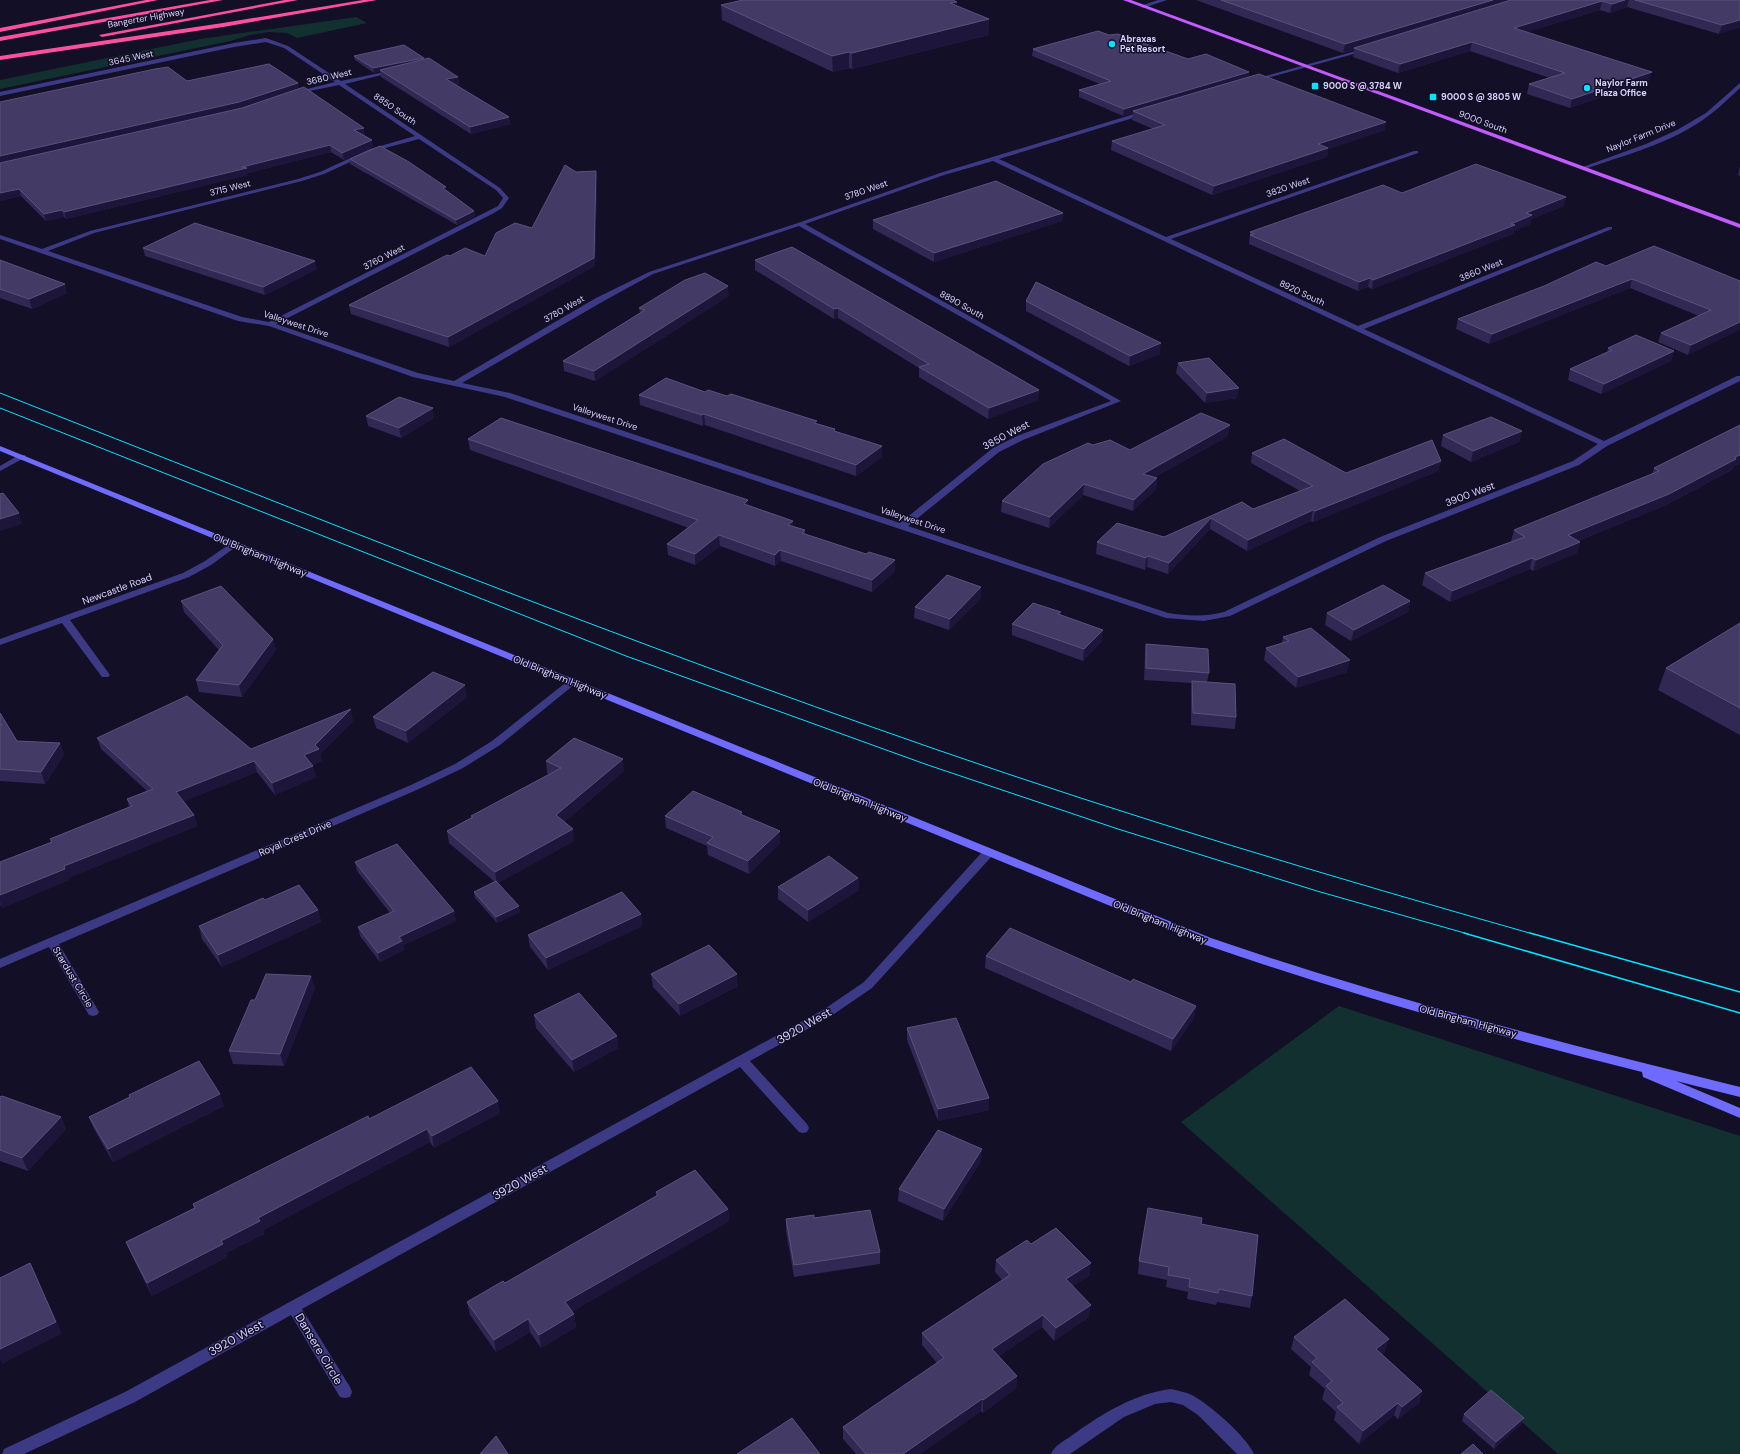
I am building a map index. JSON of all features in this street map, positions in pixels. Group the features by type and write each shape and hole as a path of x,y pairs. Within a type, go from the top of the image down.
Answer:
{"highway":[{"path":"0,30 155,0"},
{"name":"Bangerter Highway","path":"0,39 220,0"},
{"name":"Bangerter Highway","path":"0,54 295,0"},
{"path":"0,58 223,26 374,0"}],"main road":[{"name":"9000 South","path":"1128,0 1740,226"}],"street":[{"path":"1143,6 1164,0"},
{"name":"8850 South","path":"266,40 286,47 498,189 506,198 504,202"},
{"name":"3645 West","path":"0,94 234,45 266,40"},
{"path":"1248,82 1370,48"},
{"name":"3680 West","path":"293,94 401,69"},
{"name":"Naylor Farm Drive","path":"1583,168 1650,144 1677,132 1707,114 1740,85"},
{"name":"3780 West","path":"454,384 599,300 651,273 992,158 1150,111"},
{"name":"3715 West","path":"43,251 92,232 307,178 339,166 372,150 420,137"},
{"name":"3820 West","path":"1166,239 1416,152"},
{"name":"8920 South","path":"992,158 1604,444"},
{"name":"3760 West","path":"270,324 492,212 504,202"},
{"name":"8890 South","path":"800,224 1116,401"},
{"name":"3860 West","path":"1358,329 1610,228"},
{"name":"Valleywest Drive","path":"0,237 241,319 270,324 416,375 507,395 1166,615 1204,620"},
{"name":"3900 West","path":"1204,620 1227,614 1383,539 1576,463 1604,444 1740,378"},
{"name":"3850 West","path":"901,527 996,450 1020,438 1116,401"},
{"name":"Old Bingham Highway","path":"0,448 988,853 1150,919 1237,952 1375,995 1615,1061 1740,1092"},
{"path":"0,469 22,457"},
{"name":"Newcastle Road","path":"0,642 186,575 208,563 234,544"},
{"path":"64,620 105,676"},
{"name":"Royal Crest Drive","path":"0,964 415,787 453,769 496,743 572,682"},
{"name":"3920 West","path":"9,1454 130,1397 827,1013 868,985 896,956 988,853"},
{"name":"Stardust Circle","path":"52,942 93,1012"},
{"path":"742,1061 803,1128"},
{"path":"1615,1061 1740,1112"},
{"name":"Dansere Circle","path":"293,1306 345,1392"},
{"path":"1058,1454 1097,1425 1132,1406 1168,1395 1185,1399 1202,1409 1248,1454"}],"green space":[{"path":"356,17 367,23 297,38 287,33 269,32 250,35 230,41 0,89 0,80 200,39"},
{"path":"1339,1006 1740,1136 1740,1454 1558,1454 1181,1122"}],"building":[{"path":"743,0 953,0 957,2 950,3 989,19 852,53 849,52 832,56 721,5"},
{"path":"1221,0 1493,0 1345,44"},
{"path":"1511,0 1625,0 1612,4 1602,1 1514,28 1652,72 1572,99 1529,84 1565,73 1472,42 1400,64 1354,48"},
{"path":"1635,0 1740,0 1740,20 1722,25"},
{"path":"1098,31 1109,35 1118,34 1188,59 1206,54 1249,72 1124,109 1079,90 1111,81 1033,49"},
{"path":"404,45 424,58 373,68 354,56"},
{"path":"429,58 458,77 446,79 509,117 470,127 380,70"},
{"path":"269,64 298,83 239,102 0,156 0,102 168,67 187,81"},
{"path":"1259,74 1386,122 1318,144 1328,148 1214,186 1112,141 1165,125 1133,111"},
{"path":"304,87 364,128 354,130 372,140 342,153 330,145 242,167 247,168 64,212 62,210 44,214 19,189 0,193 0,163 242,108"},
{"path":"380,146 409,162 446,187 443,188 474,211 456,220 350,159"},
{"path":"1476,164 1566,197 1526,213 1532,215 1511,224 1515,225 1373,280 1370,278 1359,282 1250,235 1254,234 1250,232 1383,185 1402,193"},
{"path":"565,165 576,172 596,171 594,258 448,337 349,305 447,255 450,256 465,248 485,256 496,233 515,223 532,228"},
{"path":"996,181 1063,213 934,253 873,220"},
{"path":"195,223 315,261 263,287 143,248"},
{"path":"1654,246 1740,281 1740,322 1691,345 1661,333 1711,310 1632,279 1492,334 1458,319 1544,286 1596,262 1606,266"},
{"path":"792,247 1039,390 989,408 919,367 929,364 838,308 834,309 755,260"},
{"path":"0,260 65,284 29,299 0,289"},
{"path":"705,273 728,286 594,371 563,361 645,310 639,308 685,280"},
{"path":"1036,282 1161,343 1130,356 1026,301"},
{"path":"1636,335 1674,351 1604,384 1570,369 1612,350 1608,348"},
{"path":"1209,358 1239,388 1207,393 1178,363"},
{"path":"666,378 705,392 708,390 727,396 731,394 817,421 814,423 882,446 856,465 704,414 702,415 639,395"},
{"path":"399,397 433,408 399,428 366,416"},
{"path":"1201,413 1230,425 1143,474 1157,478 1134,500 1084,484 1050,517 1002,501 1043,464 1088,443 1093,445 1110,440 1130,450"},
{"path":"1491,417 1522,431 1473,451 1443,435"},
{"path":"501,418 748,500 744,504 793,521 788,525 805,530 802,533 866,554 869,552 895,560 872,580 780,550 775,555 719,535 695,554 667,544 698,520 468,439"},
{"path":"1740,425 1740,455 1735,457 1736,459 1669,494 1568,535 1580,542 1536,560 1532,558 1452,591 1425,573 1525,537 1514,530 1659,471 1654,468"},
{"path":"1284,439 1346,473 1432,440 1441,461 1315,511 1313,510 1248,540 1211,518 1169,563 1148,556 1146,558 1097,542 1117,523 1164,537 1242,502 1253,509 1313,486 1252,453"},
{"path":"3,493 19,513 0,519 0,494"},
{"path":"947,575 981,587 950,619 915,607"},
{"path":"1383,585 1410,601 1354,630 1327,613"},
{"path":"221,586 273,639 239,685 196,680 223,645 181,601"},
{"path":"1033,603 1061,612 1058,614 1103,630 1084,649 1012,624"},
{"path":"1740,623 1740,708 1666,668"},
{"path":"1311,628 1350,660 1298,677 1266,648 1289,641 1283,637"},
{"path":"1146,644 1208,649 1209,673 1146,668"},
{"path":"433,672 465,685 406,731 373,717"},
{"path":"1192,681 1235,684 1236,717 1193,713"},
{"path":"187,696 251,749 351,709 315,745 319,749 304,755 313,766 272,783 254,761 176,792 194,815 64,866 65,869 0,895 0,862 52,842 50,839 132,806 127,799 153,789 97,738"},
{"path":"0,713 17,741 60,743 41,772 0,769 0,727 2,724 0,725"},
{"path":"574,738 623,759 556,815 573,829 495,872 447,831 473,817 471,816 561,768 546,761"},
{"path":"693,791 742,812 740,814 780,831 748,861 707,843 713,837 665,816"},
{"path":"397,844 454,911 399,937 402,941 378,953 358,927 394,911 355,862"},
{"path":"829,856 858,878 808,910 778,887"},
{"path":"496,881 519,906 496,917 474,892"},
{"path":"299,885 318,910 218,955 199,926 263,898 265,900"},
{"path":"622,892 641,914 546,958 528,935"},
{"path":"1010,928 1131,982 1133,979 1196,1006 1173,1039 986,956"},
{"path":"709,945 737,974 679,1004 651,974"},
{"path":"266,974 311,976 280,1054 229,1051 251,1000 255,1000"},
{"path":"579,993 617,1036 572,1060 534,1015"},
{"path":"956,1018 989,1098 938,1109 907,1028"},
{"path":"199,1061 220,1094 108,1149 89,1117 130,1097 129,1095"},
{"path":"471,1067 498,1101 432,1136 427,1129 258,1218 260,1221 221,1241 223,1244 147,1283 126,1242 195,1208 193,1204 368,1116 369,1119"},
{"path":"2,1096 61,1117 22,1158 0,1150 0,1097"},
{"path":"938,1130 982,1149 944,1209 899,1189"},
{"path":"695,1170 728,1209 565,1302 574,1314 539,1335 528,1319 494,1340 467,1302 503,1281 505,1283 658,1195 656,1192"},
{"path":"1148,1208 1202,1218 1201,1224 1258,1235 1252,1296 1219,1289 1218,1293 1189,1287 1190,1279 1168,1275 1169,1267 1139,1261"},
{"path":"870,1210 880,1252 794,1265 786,1219 814,1215 814,1218"},
{"path":"1056,1228 1091,1263 1066,1279 1091,1305 1056,1328 1043,1315 992,1349 1017,1376 903,1454 866,1454 843,1427 944,1358 922,1333 1010,1275 996,1260 1027,1240 1031,1244"},
{"path":"30,1263 56,1322 0,1349 0,1278"},
{"path":"1345,1299 1389,1339 1376,1349 1422,1391 1402,1407 1398,1403 1363,1431 1337,1407 1343,1403 1326,1386 1332,1381 1312,1362 1317,1358 1294,1337"},
{"path":"1491,1390 1524,1418 1496,1442 1464,1414"},
{"path":"792,1418 820,1454 737,1454"},
{"path":"496,1436 508,1454 480,1454"},
{"path":"1473,1444 1483,1454 1461,1454"}],"tram line":[{"path":"0,393 581,620 697,664 932,748 1231,846 1533,934"},
{"path":"0,408 626,656 925,764 1118,829 1317,891 1468,934"},
{"path":"1464,933 1740,1013"},
{"path":"1530,933 1740,992"}],"place":[{"name":"Abraxas Pet Resort","path":"1112,44"},
{"name":"9000 S @ 3784 W","path":"1315,86"},
{"name":"Naylor Farm Plaza Office","path":"1587,88"},
{"name":"9000 S @ 3805 W","path":"1433,97"}]}
